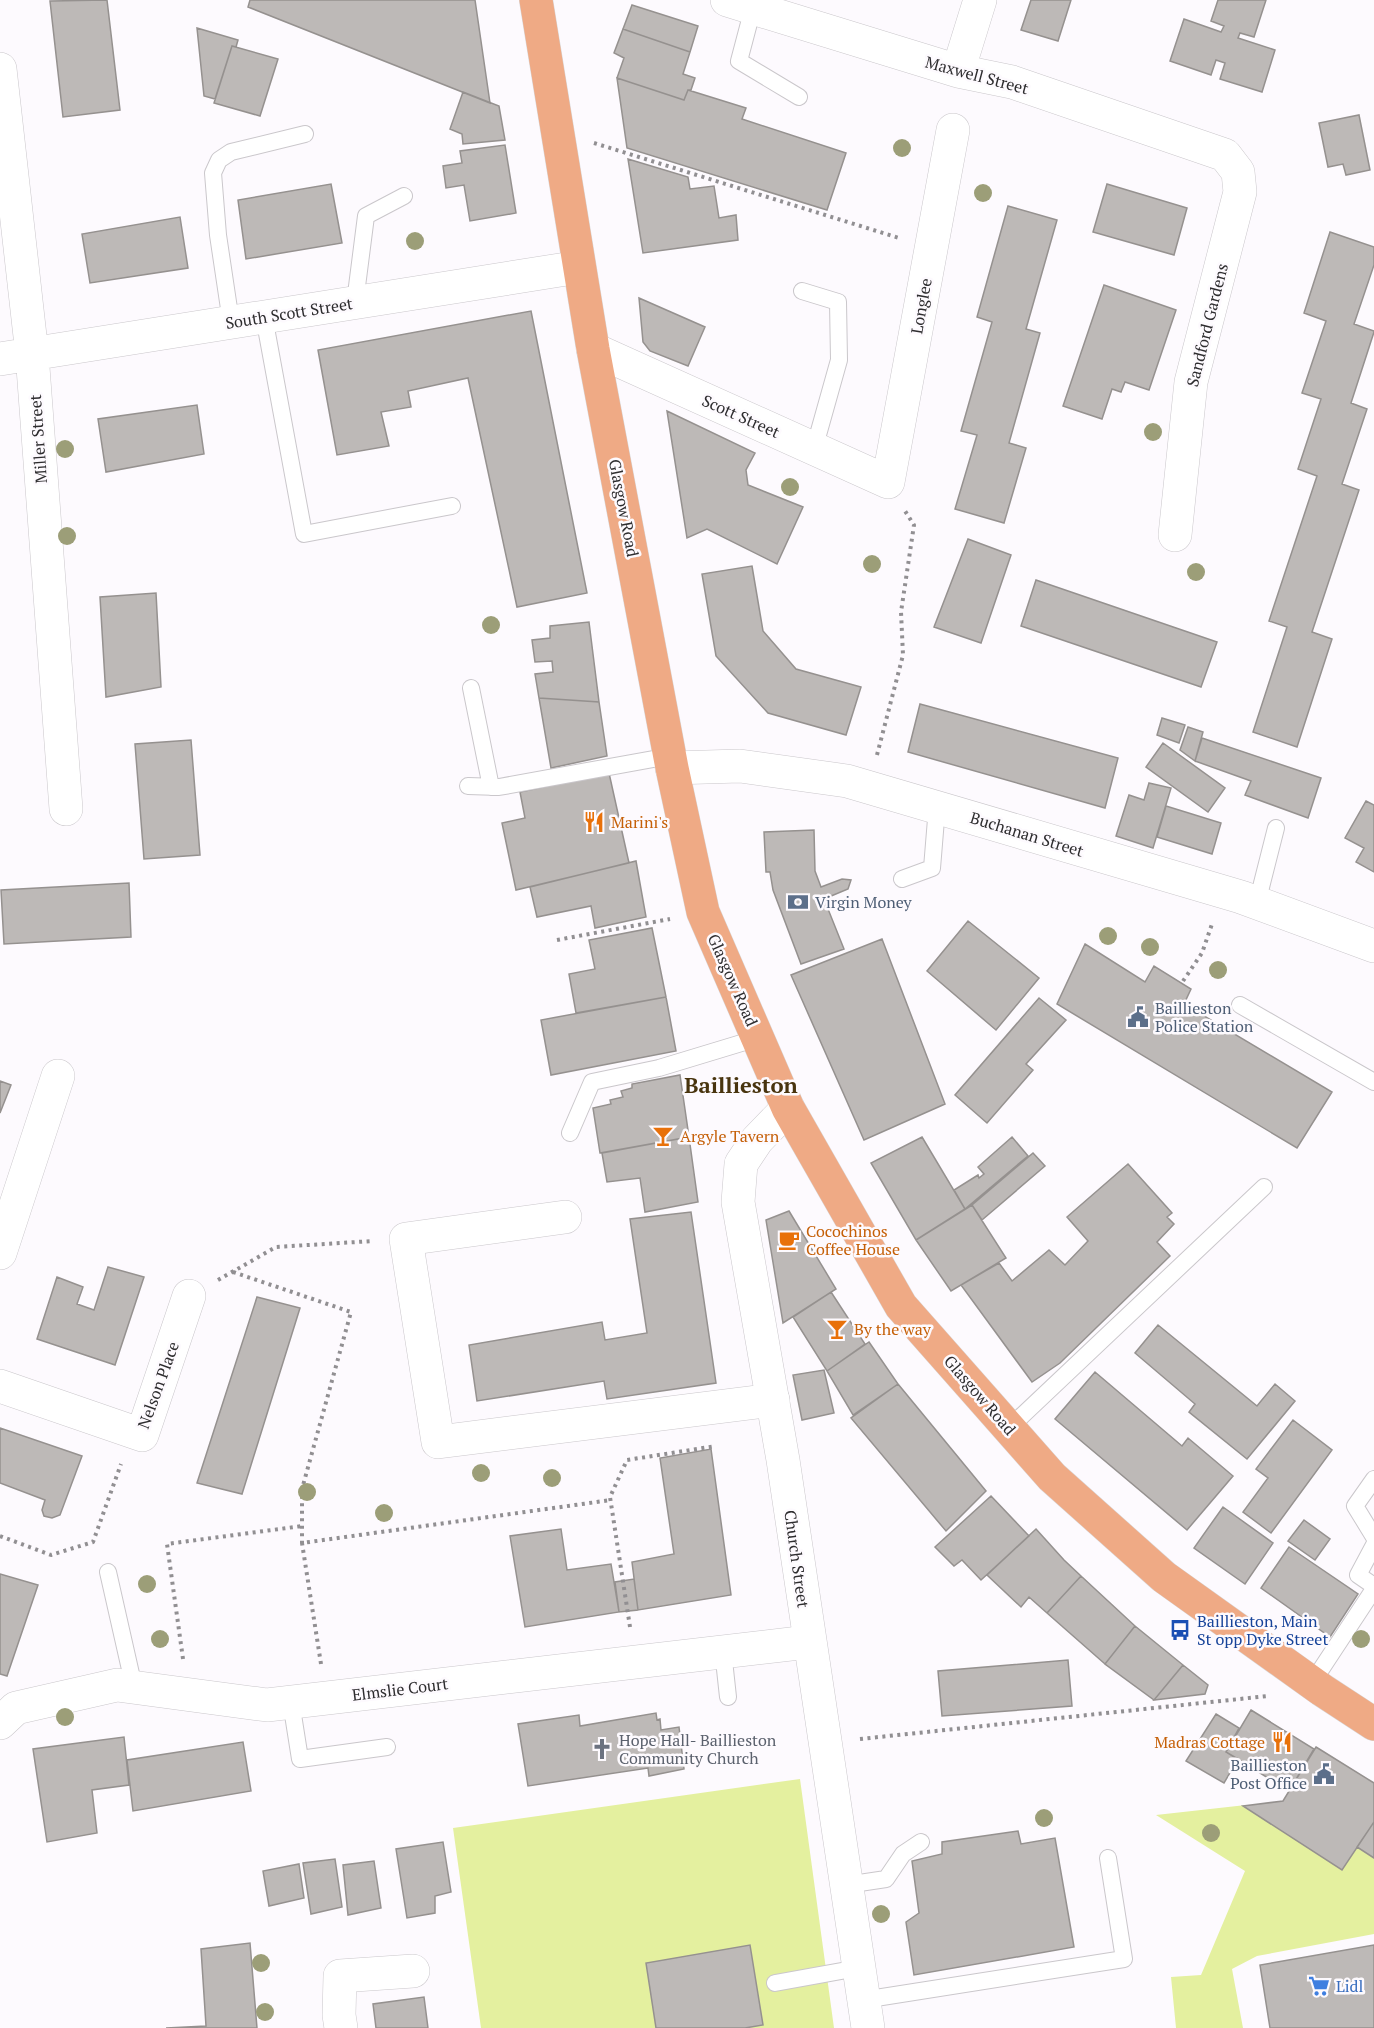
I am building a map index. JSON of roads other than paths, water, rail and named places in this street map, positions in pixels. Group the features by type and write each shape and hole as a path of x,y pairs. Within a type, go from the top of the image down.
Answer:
{"main road":[{"name":"Glasgow Road","path":"536,0 593,349 671,762 703,912 788,1108 901,1306 1052,1477 1164,1577 1317,1687 1374,1724"}],"street":[{"path":"958,71 980,0"},
{"name":"Maxwell Street","path":"741,3 958,71 1012,82 1225,155"},
{"name":"Miller Street","path":"0,69 32,354 66,809"},
{"name":"Longlee","path":"888,482 953,130"},
{"name":"Sandford Gardens","path":"1175,536 1191,382 1240,192 1238,172 1225,155"},
{"name":"South Scott Street","path":"0,359 579,267"},
{"name":"Scott Street","path":"593,349 888,482"},
{"name":"Buchanan Street","path":"671,762 740,766 847,781 1222,892 1374,946"},
{"path":"0,1253 58,1077"},
{"name":"Church Street","path":"788,1108 757,1140 741,1164 738,1202 773,1400 863,1999"},
{"path":"565,1217 405,1239 438,1442 773,1400"},
{"name":"Nelson Place","path":"0,1386 142,1435 189,1296"},
{"name":"Elmslie Court","path":"0,1723 16,1708 117,1685 267,1705 808,1642"},
{"path":"341,2028 340,1976 413,1971"}],"lane":[{"path":"741,3 740,61 799,97"},
{"path":"231,322 218,235 213,173 219,160 231,152 305,134"},
{"path":"356,302 366,216 404,196"},
{"path":"802,291 838,302 839,360 814,449"},
{"path":"264,317 304,534 452,506"},
{"path":"471,688 490,787"},
{"path":"468,786 499,787 671,762"},
{"path":"902,879 932,868 937,807"},
{"path":"1257,903 1276,828"},
{"path":"1240,1005 1374,1082"},
{"path":"570,1133 592,1082 659,1068 758,1038"},
{"path":"1009,1428 1264,1187"},
{"path":"1374,1479 1355,1506 1374,1537"},
{"path":"1317,1687 1374,1588 1358,1575 1374,1545"},
{"path":"108,1572 134,1687"},
{"path":"723,1652 728,1697"},
{"path":"291,1702 300,1759 387,1747"},
{"path":"846,1885 886,1879 903,1854 921,1842"},
{"path":"775,1983 863,1999 1124,1959 1108,1858"}],"place":[{"name":"Marini's","path":"594,822"},
{"name":"Virgin Money","path":"798,902"},
{"name":"Baillieston Police Station","path":"1138,1017"},
{"name":"Argyle Tavern","path":"663,1136"},
{"name":"Cocochinos Coffee House","path":"789,1240"},
{"name":"By the way","path":"837,1329"},
{"name":"Baillieston, Main St opp Dyke Street","path":"1180,1630"},
{"name":"Madras Cottage","path":"1282,1742"},
{"name":"Hope Hall- Baillieston Community Church","path":"602,1749"},
{"name":"Baillieston Post Office","path":"1324,1774"},
{"name":"Lidl","path":"1319,1986"}],"district":[{"name":"Baillieston","path":"741,1084"}]}
